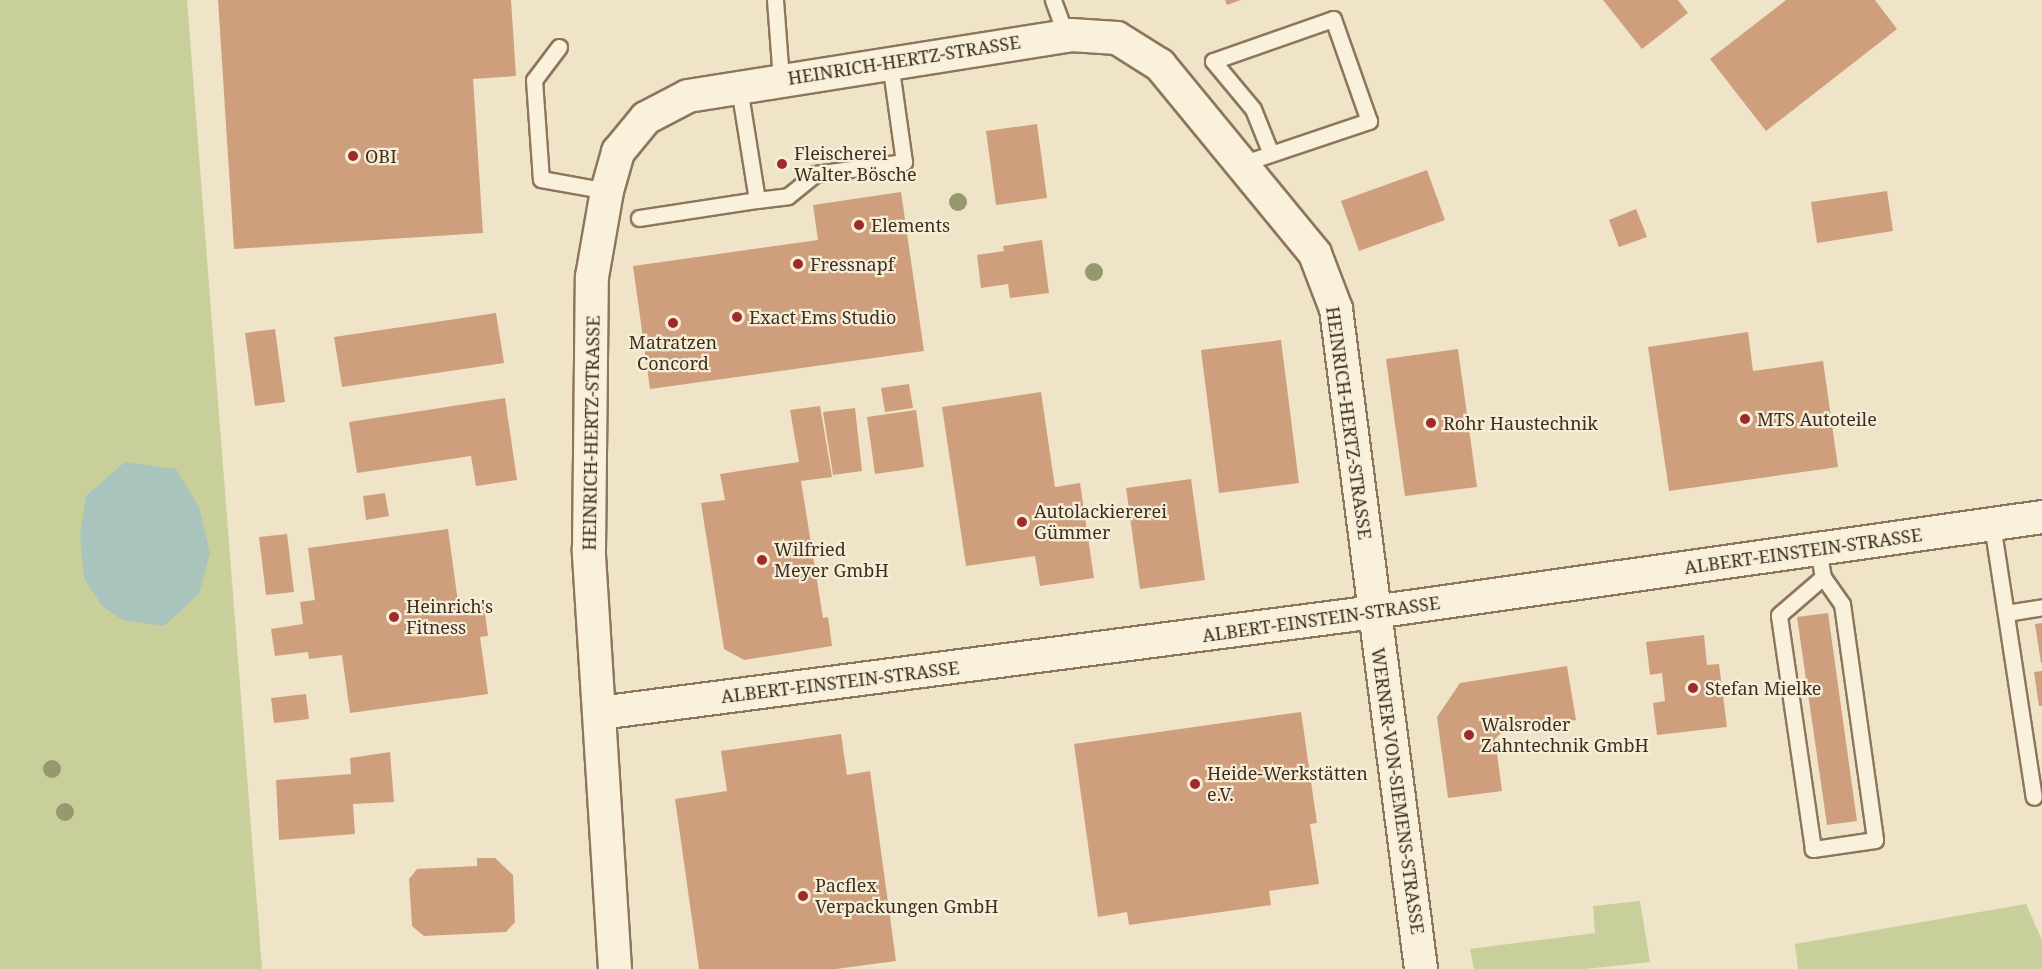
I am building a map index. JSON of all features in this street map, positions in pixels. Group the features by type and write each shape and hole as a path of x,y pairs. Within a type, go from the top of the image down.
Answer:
{"street":[{"name":"HEINRICH-HERTZ-STRASSE","path":"615,969 589,550 592,277 607,190 618,152 646,118 688,96 781,79 1066,36 1117,38 1160,65 1258,159 1316,254 1336,309 1374,612"},
{"name":"ALBERT-EINSTEIN-STRASSE","path":"600,713 1374,612 1820,563 1992,524 2042,517"},
{"name":"WERNER-VON-SIEMENS-STRASSE","path":"1374,612 1421,969"}],"lane":[{"path":"775,0 781,79"},
{"path":"1053,0 1066,36"},
{"path":"1333,19 1369,121 1258,159 1253,109 1213,61 1333,19"},
{"path":"559,47 534,80 541,179 607,190"},
{"path":"639,218 788,196 815,174 904,162 890,62"},
{"path":"739,87 757,200"},
{"path":"1992,524 2034,796"},
{"path":"1820,563 1842,604 1875,840 1813,849 1779,615 1820,563"},
{"path":"2006,613 2042,607"}],"green space":[{"path":"0,0 187,0 262,969 0,969"},
{"path":"1640,901 1650,962 1585,969 1474,969 1470,949 1595,933 1593,906"},
{"path":"2026,904 2042,940 2042,969 1798,969 1795,944"}],"water":[{"path":"125,462 176,469 199,507 210,553 199,594 164,626 122,620 102,606 84,578 80,536 86,496"}],"building":[{"name":"OBI","path":"218,0 511,0 516,76 473,79 483,233 234,249"},
{"path":"1225,0 1241,0 1227,5"},
{"path":"1603,0 1678,0 1688,13 1642,49"},
{"path":"1786,0 1875,0 1897,29 1766,131 1710,59"},
{"path":"1037,124 1047,198 996,205 986,131"},
{"path":"1427,170 1445,220 1359,251 1341,201"},
{"path":"1887,191 1893,231 1817,243 1811,202"},
{"path":"901,192 924,351 650,389 633,266 818,240 813,205"},
{"path":"1636,209 1647,237 1619,247 1609,220"},
{"path":"1042,240 1049,293 1010,298 1008,284 981,288 977,255 1004,251 1003,246"},
{"path":"496,313 504,363 342,387 334,337"},
{"path":"275,329 285,402 255,406 245,333"},
{"name":"MTS Autoteile","path":"1748,332 1753,371 1823,361 1838,467 1669,491 1648,347"},
{"path":"1281,340 1299,483 1219,493 1201,350"},
{"name":"Rohr Haustechnik","path":"1458,349 1477,487 1405,496 1386,359"},
{"path":"909,384 913,408 885,412 881,388"},
{"name":"Autolackiererei Gümmer","path":"1041,392 1055,487 1080,483 1094,578 1040,586 1035,556 966,566 942,407"},
{"path":"505,398 517,480 476,486 471,456 357,473 349,422"},
{"name":"Wilfried Meyer GmbH","path":"820,406 832,477 801,481 823,618 828,617 832,646 744,660 724,649 701,503 725,500 720,474 799,462 790,410"},
{"path":"855,408 862,471 833,475 823,412"},
{"path":"916,410 924,467 875,474 867,417"},
{"path":"1191,479 1205,580 1140,589 1126,488"},
{"path":"385,493 389,516 366,520 363,496"},
{"name":"Heinrich's Fitness","path":"448,529 459,609 484,606 488,636 480,637 488,694 350,713 342,655 309,659 308,652 275,656 271,629 303,624 300,602 315,600 308,548"},
{"path":"287,534 294,592 266,595 259,537"},
{"path":"1828,613 1857,821 1827,825 1797,617"},
{"path":"2042,623 2042,663 2041,663 2035,624"},
{"name":"Stefan Mielke","path":"1704,635 1707,665 1719,664 1727,727 1657,735 1653,703 1665,701 1662,673 1650,675 1646,642"},
{"name":"Walsroder Zahntechnik GmbH","path":"1567,666 1576,720 1503,731 1495,739 1502,791 1448,798 1437,717 1460,683"},
{"path":"2042,671 2042,706 2039,706 2034,672"},
{"path":"306,694 309,719 274,723 271,698"},
{"name":"Heide-Werkstätten e.V.","path":"1301,712 1317,823 1310,824 1319,884 1269,891 1271,905 1129,925 1127,912 1098,917 1074,744"},
{"name":"Pacflex Verpackungen GmbH","path":"841,734 847,775 870,771 896,961 836,969 699,969 675,799 727,791 721,751"},
{"path":"390,752 394,802 353,804 355,834 279,840 276,780 351,774 350,758"},
{"path":"477,858 495,858 513,875 515,922 506,932 424,936 412,926 409,879 417,869 477,866"}],"place":[{"name":"OBI","path":"353,156"},
{"name":"Fleischerei Walter Bösche","path":"782,164"},
{"name":"Elements","path":"859,225"},
{"name":"Fressnapf","path":"798,264"},
{"name":"Exact Ems Studio","path":"737,317"},
{"name":"Matratzen Concord","path":"673,323"},
{"name":"MTS Autoteile","path":"1745,419"},
{"name":"Rohr Haustechnik","path":"1431,423"},
{"name":"Autolackiererei Gümmer","path":"1022,522"},
{"name":"Wilfried Meyer GmbH","path":"762,560"},
{"name":"Heinrich's Fitness","path":"394,617"},
{"name":"Stefan Mielke","path":"1693,688"},
{"name":"Walsroder Zahntechnik GmbH","path":"1469,735"},
{"name":"Heide-Werkstätten e.V.","path":"1195,784"},
{"name":"Pacflex Verpackungen GmbH","path":"803,896"}]}
